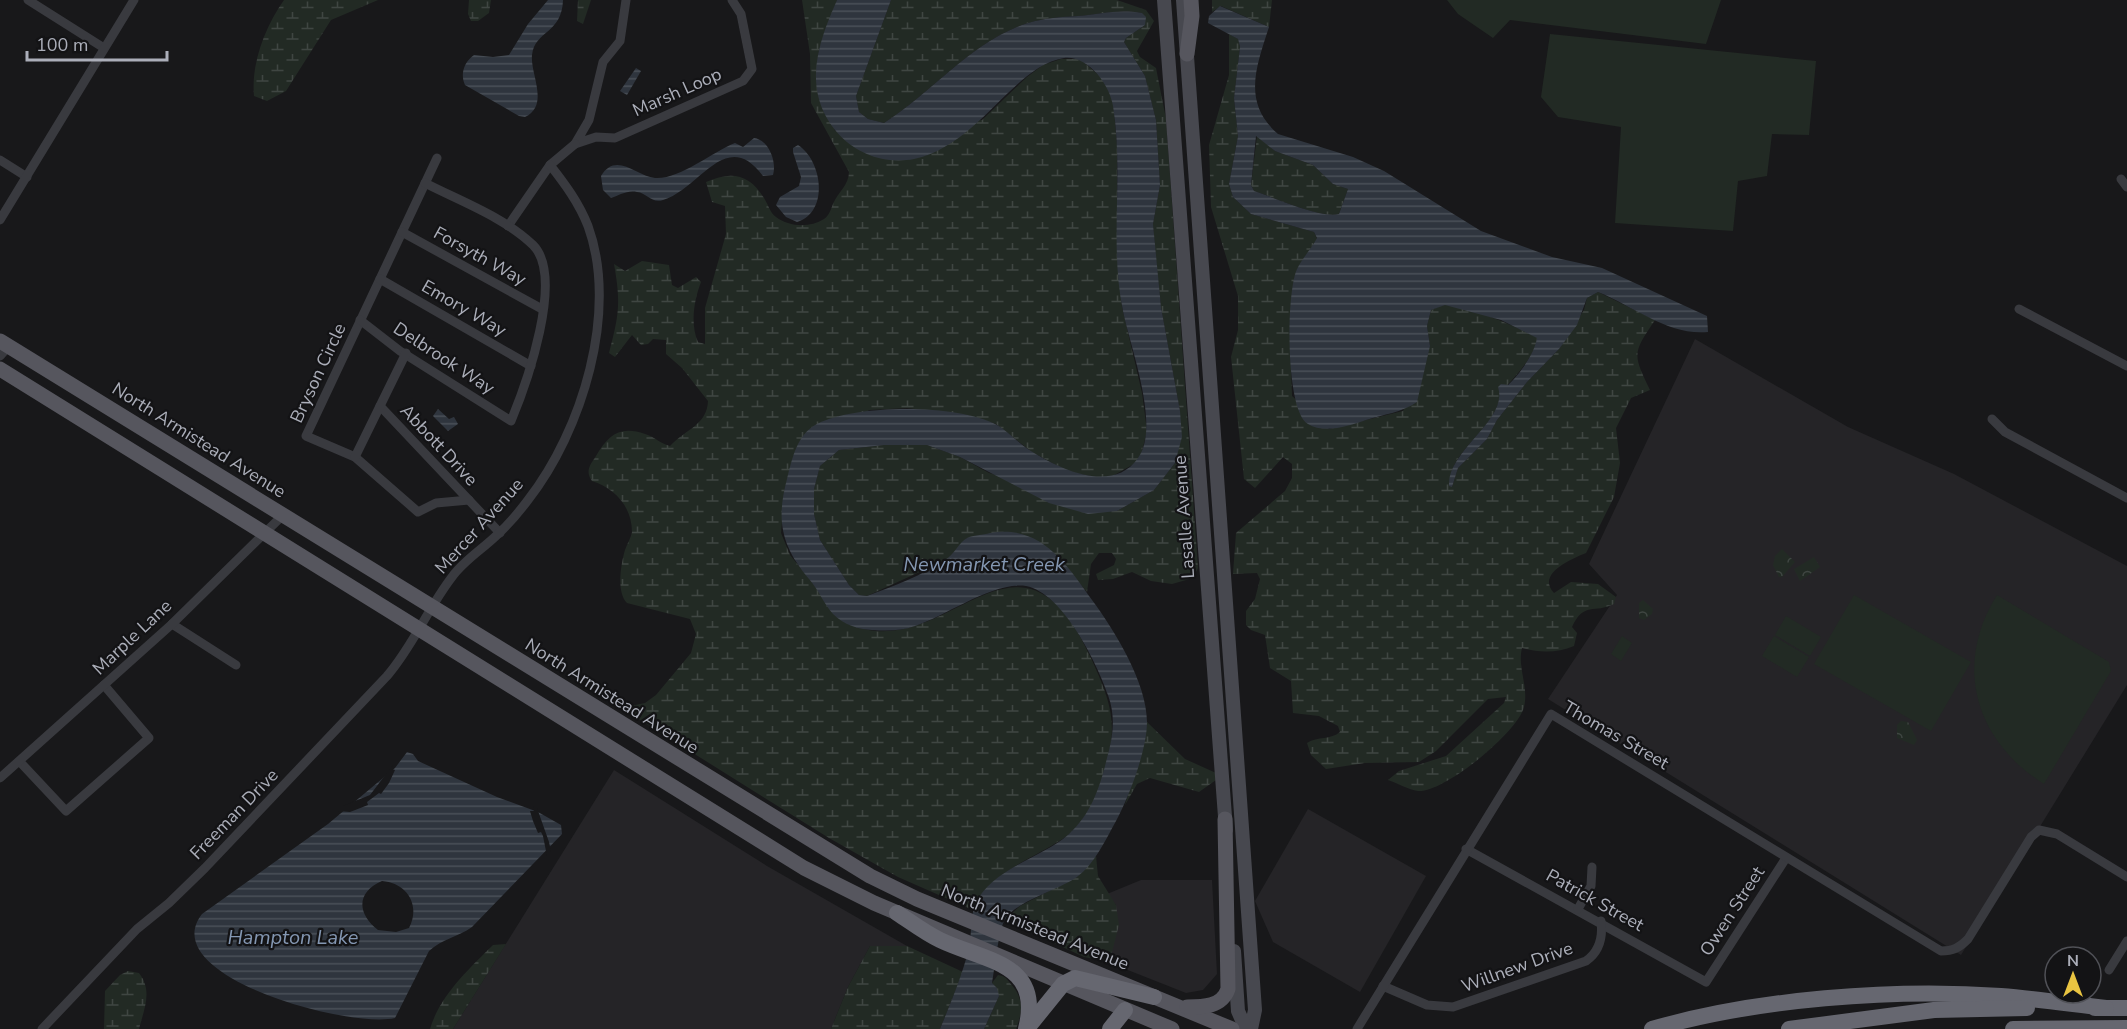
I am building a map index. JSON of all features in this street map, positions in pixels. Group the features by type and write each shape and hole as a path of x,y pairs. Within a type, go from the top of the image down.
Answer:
{"highway":[{"path":"897,913 952,940 1003,961 1021,977 1029,993 1030,1014 1026,1029"},
{"path":"1026,1029 1063,984 1080,978 1154,997"},
{"path":"1652,1029 1773,1004 1866,997 2000,996 2106,1008"},
{"path":"1789,1029 1934,1010 2127,1008"},
{"path":"1110,1029 1125,1010"},
{"path":"2013,1029 2127,1029"}],"main road":[{"name":"Lasalle Avenue","path":"1164,0 1238,1011 1246,1029"},
{"name":"Lasalle Avenue","path":"1183,0 1255,1010 1251,1029"},
{"path":"1187,54 1192,16 1191,0"},
{"name":"North Armistead Avenue","path":"3,348 283,515 870,876 960,918 1232,1029"},
{"path":"0,369 804,868 897,913"},
{"path":"1179,1007 1213,1005 1223,998 1228,989 1225,819"},
{"path":"1003,961 1172,1029"}],"street":[{"path":"28,0 104,48"},
{"path":"0,220 134,0"},
{"name":"Marsh Loop","path":"550,165 575,144 589,120 603,62 620,41 626,0"},
{"name":"Marsh Loop","path":"575,144 596,137 615,138 744,81 752,69 741,14 732,0"},
{"name":"Bryson Circle","path":"436,158 306,436 355,457 418,512 436,503 469,500"},
{"path":"0,160 27,177"},
{"path":"508,226 550,165"},
{"name":"Mercer Avenue","path":"434,607 459,568 500,533 529,500 568,432 589,378 595,344 597,280 589,228 572,194 550,165"},
{"path":"425,183 508,226 533,245 541,257 544,276 540,341 531,366"},
{"name":"Forsyth Way","path":"402,232 542,309"},
{"name":"Emory Way","path":"380,279 531,366"},
{"path":"2019,309 2127,366"},
{"name":"Delbrook Way","path":"360,320 406,353 511,421 531,366"},
{"path":"355,457 406,353"},
{"name":"Abbott Drive","path":"380,406 500,533"},
{"path":"1992,419 2005,432 2127,498"},
{"name":"Marple Lane","path":"0,778 172,624 283,515"},
{"name":"Freeman Drive","path":"42,1029 137,929 181,892 313,756 387,676 434,607"},
{"path":"172,624 236,665"},
{"path":"20,762 66,811 148,738 104,685"},
{"name":"Thomas Street","path":"1357,1029 1551,714 1930,947 1951,951 1960,947 1968,939 2031,837 2039,830 2050,830 2127,877"},
{"name":"Patrick Street","path":"1466,849 1601,921 1706,982"},
{"name":"Owen Street","path":"1706,982 1786,858"},
{"path":"1578,909 1591,886 1592,867"},
{"name":"Willnew Drive","path":"1383,986 1427,1005 1460,1005 1586,961 1599,945 1601,921"},
{"path":"2109,970 2127,941"}],"shaded area":[{"path":"1695,339 1848,427 1954,474 2127,566 2127,685 1961,955 1548,699 1617,595 1589,564"},
{"path":"614,770 767,866 907,946 870,946 848,987 831,1029 453,1029"},
{"path":"1308,809 1426,876 1360,992 1273,942 1255,901"},
{"path":"1141,880 1212,880 1217,974 1203,990 1186,993 1105,961 1111,956 1116,905 1107,894"}],"green space":[{"path":"284,0 378,0 331,20 286,91 267,101 254,96 257,58 265,34"},
{"path":"469,0 491,0 489,13 478,21 471,21 468,14"},
{"path":"578,0 591,0 583,24 577,21"},
{"path":"802,0 837,0 819,50 816,78 835,131 982,120 1027,77 1043,65 1061,59 1080,59 1102,78 1113,99 1117,146 1117,250 1122,307 1142,393 1147,431 1141,455 1134,464 1107,479 1069,472 1032,452 996,424 967,415 907,408 869,410 785,487 781,533 790,555 844,622 881,631 915,626 977,598 1006,588 1035,590 1062,611 1090,656 1105,691 1112,734 1106,767 1094,801 1081,822 1070,833 1000,876 980,897 973,910 898,877 829,838 621,708 645,703 656,695 691,653 696,634 690,619 627,603 620,585 625,550 632,532 629,514 614,493 592,481 589,468 605,442 622,431 636,431 670,446 700,421 707,409 708,401 682,368 666,354 666,340 653,339 648,344 641,345 632,335 615,357 609,353 618,309 614,264 625,271 642,261 669,265 672,285 678,288 696,277 701,282 696,296 694,328 698,342 705,344 705,308 726,234 725,206 712,202 706,182 723,176 738,176 745,179 758,190 774,215 787,223 812,224 824,219 830,212 849,177 849,172 811,103 810,54"},
{"path":"891,0 1117,0 1146,10 1154,21 1137,51 1140,57 1156,68 1166,119 1198,568 1193,578 1172,584 1151,581 1132,572 1113,579 1098,580 1096,574 1114,565 1116,559 1112,553 1099,553 1091,564 1087,592 1061,561 967,538 948,559 867,596 859,595 849,585 820,540 814,514 814,489 820,466 839,450 884,445 927,445 960,457 989,473 1117,511 1154,490 1175,463 1180,411 1161,307 1153,224 1160,185 1156,120 1145,76 1124,42 1126,38 1145,25 1142,13 1118,12 1053,18 1028,23 1008,31 971,54 884,123 868,119 859,112 856,96"},
{"path":"1212,0 1272,0 1269,27 1221,6 1212,12"},
{"path":"1447,0 1721,0 1706,44 1510,20 1493,38 1458,14"},
{"path":"1229,34 1238,39 1240,47 1234,98 1238,136 1229,184 1233,197 1251,214 1314,232 1317,239 1297,269 1294,280 1290,336 1292,396 1329,429 1403,411 1430,346 1427,326 1431,310 1439,306 1453,305 1477,312 1538,338 1527,361 1500,393 1494,413 1488,423 1458,459 1452,470 1452,487 1458,468 1487,439 1497,420 1527,382 1559,349 1584,310 1587,298 1598,292 1655,320 1642,340 1637,354 1640,368 1650,390 1631,398 1616,428 1620,463 1614,497 1586,553 1558,568 1549,580 1554,593 1571,582 1598,584 1616,597 1614,604 1585,611 1576,619 1572,627 1577,633 1574,646 1548,652 1522,648 1521,663 1525,699 1519,718 1495,745 1478,759 1445,782 1430,789 1418,791 1388,780 1399,771 1446,756 1504,703 1506,697 1488,699 1436,751 1419,762 1365,763 1326,769 1311,755 1307,743 1340,732 1338,726 1319,716 1293,713 1291,681 1270,668 1265,635 1251,630 1246,625 1246,611 1255,599 1260,579 1257,573 1233,574 1236,533 1285,491 1292,478 1292,464 1283,457 1255,488 1244,479 1231,357 1238,330 1238,296 1211,207 1209,145 1229,75"},
{"path":"1550,34 1816,61 1809,135 1772,134 1767,176 1738,181 1733,231 1615,223 1621,127 1558,117 1541,97"},
{"path":"1257,136 1275,151 1313,165 1333,184 1348,189 1339,214 1309,211 1254,191 1251,185"},
{"path":"1782,549 1795,562 1782,577 1779,577 1773,565 1775,556"},
{"path":"1814,557 1820,567 1800,581 1794,569"},
{"path":"1854,595 1971,662 1931,731 1814,664"},
{"path":"1997,595 2109,662 2111,671 2044,784 2020,766 2001,746 1987,724 1978,700 1974,674 1976,648 1984,621"},
{"path":"1643,600 1653,609 1652,614 1644,620 1639,618 1639,603"},
{"path":"1786,616 1821,637 1810,656 1775,635"},
{"path":"1622,636 1632,643 1621,661 1611,654"},
{"path":"1774,636 1809,657 1797,677 1762,656"},
{"path":"1901,721 1908,722 1917,740 1914,745 1897,738 1897,725"},
{"path":"1147,722 1185,759 1216,773 1216,780 1199,792 1150,778 1137,784 1125,805 1145,737"},
{"path":"1096,856 1098,876 1116,905 1119,925 1111,956 1105,961 1084,957 1005,920 1020,906 1078,876"},
{"path":"506,944 453,1029 430,1029 441,1005 465,973 493,945"},
{"path":"870,946 907,946 963,972 940,1029 831,1029 848,987"},
{"path":"128,971 139,973 146,987 145,1007 139,1029 104,1029 105,991 120,975"},
{"path":"998,975 1007,980 1020,999 1021,1010 1016,1029 984,1029 999,996 992,983"}],"water":[{"path":"548,0 563,0 562,11 554,26 534,47 532,63 538,97 532,112 525,117 519,116 465,85 464,68 474,55 493,57 509,55 528,24"},
{"name":"Newmarket Creek","path":"837,0 891,0 856,96 859,112 868,119 884,123 971,54 1008,31 1028,23 1059,17 1125,12 1142,13 1146,17 1145,25 1126,38 1124,42 1145,76 1156,120 1160,185 1153,224 1161,307 1180,411 1182,437 1175,463 1154,490 1117,511 1088,514 1049,503 960,457 927,445 884,445 839,450 820,466 814,489 814,514 820,540 849,585 859,595 867,596 927,571 948,558 961,542 969,537 1008,532 1023,534 1037,540 1061,560 1101,613 1120,642 1142,691 1147,722 1144,746 1132,787 1121,811 1099,851 1077,877 1017,908 1004,921 998,942 992,983 997,988 999,996 984,1029 940,1029 966,958 975,905 982,892 992,882 1058,843 1077,826 1089,809 1098,790 1111,742 1113,719 1108,695 1087,648 1065,615 1040,591 1026,586 1013,586 985,594 904,629 867,629 851,626 842,621 833,614 792,555 783,532 782,507 791,463 796,448 805,434 817,424 835,417 857,413 881,410 933,410 980,418 997,425 1043,458 1086,475 1101,477 1115,475 1127,469 1138,458 1144,444 1145,407 1119,286 1117,157 1113,106 1103,81 1089,66 1073,58 1064,58 1046,64 1028,75 977,123 937,151 914,159 894,160 876,157 844,140 832,126 823,110 817,92 818,54"},
{"path":"1220,6 1269,27 1257,70 1256,97 1267,122 1278,134 1353,157 1384,171 1481,231 1552,257 1602,268 1707,316 1708,332 1694,332 1665,325 1598,292 1587,298 1577,325 1497,420 1487,439 1458,468 1452,487 1449,486 1451,473 1457,460 1495,411 1499,399 1498,387 1501,384 1508,385 1517,376 1536,344 1537,338 1501,320 1445,305 1431,310 1427,326 1430,346 1417,402 1399,411 1344,427 1329,429 1308,424 1300,415 1295,398 1290,350 1291,301 1297,269 1317,238 1314,232 1251,214 1233,197 1229,184 1238,136 1234,98 1240,47 1238,39 1208,23 1209,16","holes":["1256,136 1275,151 1313,165 1333,184 1348,189 1339,214 1309,211 1254,191 1251,185"]},
{"path":"636,68 641,71 627,95 620,91"},
{"path":"754,138 764,143 771,152 774,164 773,175 763,176 750,162 737,157 725,159 713,165 676,194 659,201 633,192 611,198 603,190 601,176 613,165 620,165 655,178 664,177 685,170 735,143 743,147"},
{"path":"798,145 813,162 819,185 814,208 808,216 797,222 786,217 776,205 780,197 799,186 801,177 793,152 793,148"},
{"path":"438,409 449,419 454,417 458,424 448,431 433,416"},
{"name":"Hampton Lake","path":"407,752 413,754 418,761 497,797 538,812 561,825 562,834 472,927 429,951 395,1018 372,1019 339,1015 301,1006 263,993 230,977 205,958 195,937 202,914 328,824 395,768","holes":["382,881 405,891 413,911 409,928 396,932 378,930 366,917 362,904 367,891"]}],"pier":[{"path":"393,765 392,769 395,770 389,783 381,794 379,793 367,802 368,805 350,812 338,811 343,806 370,795"},
{"path":"533,806 537,808 549,842 551,852 547,856 543,836 541,832 538,833 530,811 534,811"}]}
